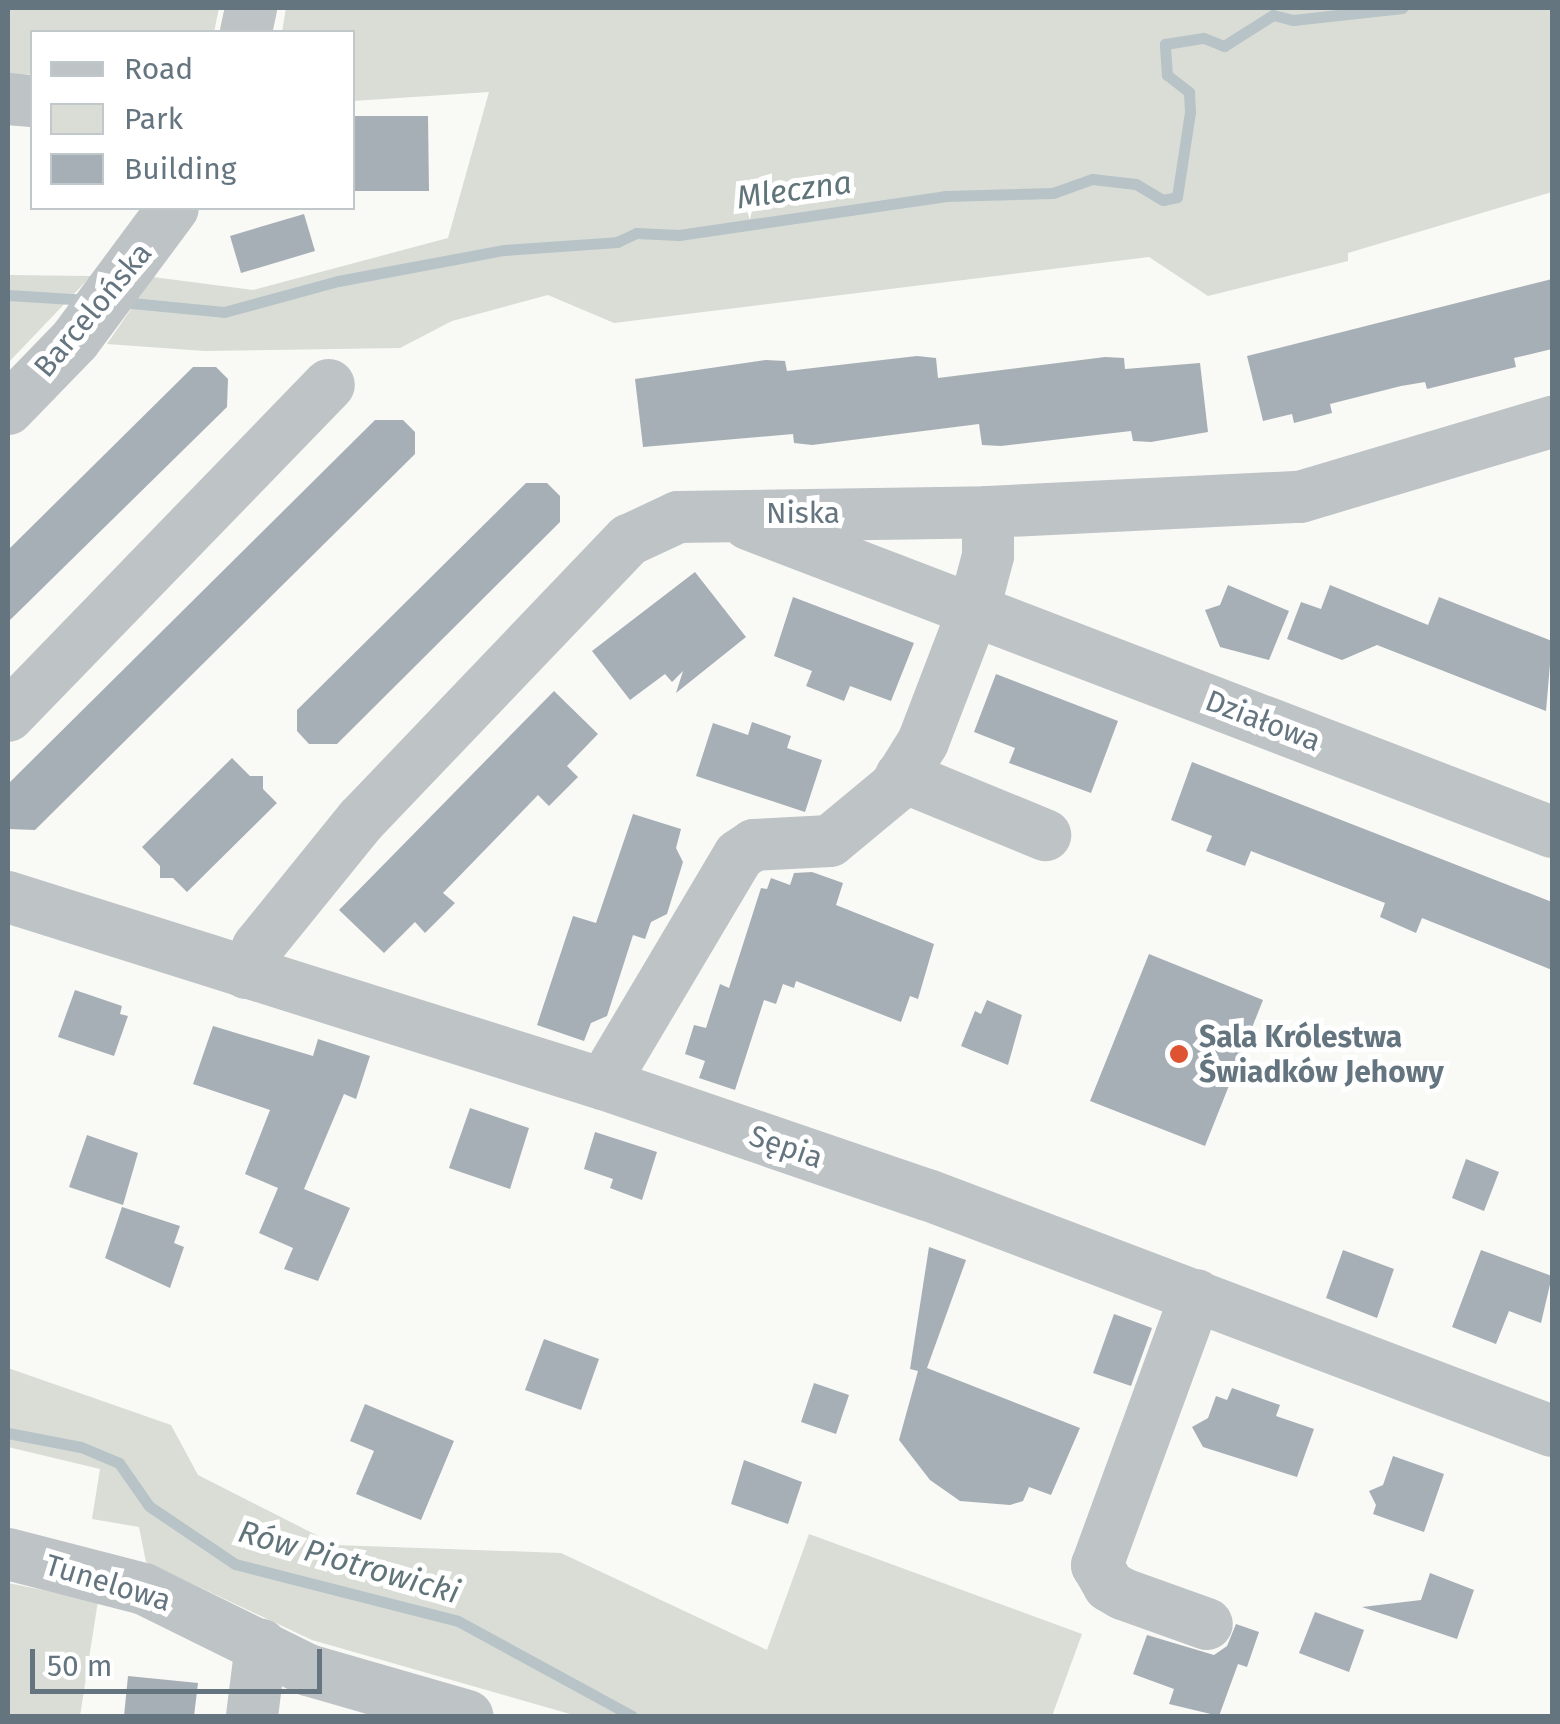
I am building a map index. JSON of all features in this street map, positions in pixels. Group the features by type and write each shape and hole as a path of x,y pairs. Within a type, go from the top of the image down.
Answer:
{"street":[{"name":"Barcelońska","path":"8,409 75,340 130,272 172,210"},
{"path":"8,716 328,386"},
{"name":"Niska","path":"246,974 258,948 361,820 630,540 678,517 718,513 988,512 1300,497 1552,422"},
{"path":"604,1084 740,855 754,845 830,841 901,776 923,742 974,610 988,556 988,512"},
{"name":"Działowa","path":"718,513 1552,832"},
{"path":"901,776 1045,836"},
{"name":"Sępia","path":"8,896 604,1084 1196,1295 1552,1431"},
{"path":"1196,1295 1097,1565 1122,1594 1208,1624"},
{"name":"Tunelowa","path":"8,1554 144,1589 308,1670 467,1716"},
{"path":"252,1716 261,1645"}],"green space":[{"path":"8,8 219,8 214,30 30,30 30,74 8,75"},
{"path":"286,8 1552,8 1552,192 1348,253 1348,261 1208,296 1149,257 614,323 548,295 452,321 400,348 205,351 107,344 153,277 253,290 448,238 489,92 355,101 355,30 282,30"},
{"path":"8,275 91,276 8,363"},
{"path":"8,1368 171,1425 198,1475 336,1545 561,1553 767,1650 809,1534 1082,1634 1052,1716 577,1716 312,1640 146,1562 139,1527 92,1519 100,1469 8,1447"},
{"path":"8,1583 98,1601 80,1716 8,1716"}],"building":[{"path":"355,116 428,116 429,191 355,191"},
{"path":"304,214 315,251 241,273 230,236"},
{"path":"1552,279 1552,349 1514,358 1516,367 1427,389 1425,382 1401,386 1330,404 1332,413 1294,423 1292,414 1263,421 1247,356"},
{"path":"917,356 936,358 938,378 1105,357 1124,358 1125,369 1200,363 1208,432 1151,442 1133,441 1131,431 1001,446 982,445 979,424 812,445 794,443 793,434 643,447 635,379 766,360 785,361 787,371"},
{"path":"193,367 216,367 228,379 227,407 8,622 8,550"},
{"path":"375,420 403,420 415,432 415,454 35,830 8,829 8,784"},
{"path":"526,483 547,483 560,496 560,522 337,744 309,744 297,731 297,710"},
{"path":"695,572 746,637 676,693 683,671 672,682 665,674 630,700 592,651"},
{"path":"1228,585 1289,611 1269,660 1220,647 1205,610 1220,605"},
{"path":"1330,585 1428,625 1439,597 1552,641 1546,711 1377,645 1342,660 1287,639 1301,602 1321,609"},
{"path":"793,597 914,643 891,701 850,686 844,701 806,686 812,671 774,656"},
{"path":"996,674 1118,721 1091,793 1009,763 1015,748 974,732"},
{"path":"554,691 598,734 567,766 578,777 549,806 538,795 443,893 455,903 425,933 415,922 384,953 339,910"},
{"path":"752,722 791,736 787,748 822,760 805,812 696,776 713,723 748,735"},
{"path":"232,758 250,776 263,776 263,789 277,803 187,892 173,878 160,878 160,866 142,847"},
{"path":"1192,762 1552,902 1552,970 1422,918 1416,933 1380,917 1385,903 1251,851 1245,866 1206,851 1212,836 1171,820"},
{"path":"633,814 681,829 676,848 683,862 667,914 651,922 645,939 633,935 607,1016 591,1023 584,1041 537,1025 573,916 596,923"},
{"path":"812,872 843,883 836,905 934,944 918,999 910,996 901,1022 796,981 794,988 783,984 776,1004 764,1000 735,1090 699,1078 705,1061 685,1054 694,1025 706,1028 720,984 729,988 761,888 767,889 771,878 790,885 794,873"},
{"path":"1149,954 1263,1000 1205,1146 1090,1101"},
{"path":"75,990 122,1006 120,1014 128,1016 114,1056 58,1037"},
{"path":"987,1000 1022,1015 1008,1065 961,1046 975,1011 981,1014"},
{"path":"213,1026 313,1056 318,1039 370,1056 356,1099 344,1094 304,1189 350,1208 318,1281 284,1269 293,1248 259,1233 278,1188 245,1174 270,1110 193,1084"},
{"path":"470,1108 529,1128 510,1189 449,1168"},
{"path":"595,1132 657,1152 642,1200 610,1188 613,1179 584,1169"},
{"path":"87,1135 138,1153 123,1205 69,1187"},
{"path":"1466,1159 1499,1172 1484,1211 1452,1198"},
{"path":"122,1207 180,1226 174,1243 184,1247 170,1288 105,1258"},
{"path":"929,1247 966,1260 927,1368 1080,1428 1051,1495 1029,1487 1023,1501 1010,1505 960,1501 930,1480 899,1440 918,1371 910,1369"},
{"path":"1343,1250 1394,1269 1377,1318 1326,1298"},
{"path":"1481,1250 1552,1276 1541,1323 1509,1311 1496,1344 1452,1327"},
{"path":"1114,1314 1152,1328 1131,1386 1093,1373"},
{"path":"544,1339 599,1359 581,1410 525,1390"},
{"path":"814,1383 849,1395 836,1434 801,1422"},
{"path":"1232,1388 1280,1405 1276,1416 1314,1429 1297,1477 1203,1447 1192,1427 1208,1418 1216,1396 1227,1400"},
{"path":"365,1404 454,1441 421,1520 356,1494 374,1451 350,1441"},
{"path":"1393,1456 1444,1474 1424,1532 1373,1514 1376,1505 1369,1491 1383,1485"},
{"path":"744,1460 802,1482 788,1524 731,1504"},
{"path":"1430,1573 1474,1590 1457,1639 1362,1607 1421,1600"},
{"path":"1315,1612 1364,1630 1349,1672 1299,1653"},
{"path":"1236,1624 1259,1632 1247,1667 1238,1664 1219,1716 1169,1704 1174,1689 1133,1674 1147,1635 1214,1655 1227,1646"},
{"path":"128,1676 198,1683 194,1716 124,1716"}],"waterway":[{"name":"Mleczna","path":"121,302 224,312 338,281 504,250 617,242 636,233 679,235 946,196 1053,193 1092,179 1136,184 1163,200 1177,197 1190,112 1189,92 1167,75 1165,44 1204,38 1224,46 1273,15 1293,20 1402,8"},
{"name":"Mleczna","path":"8,295 88,300"},
{"name":"Rów Piotrowicki","path":"8,1433 81,1447 119,1463 149,1506 235,1564 458,1621 632,1716"}],"place":[{"name":"Sala Królestwa Świadków Jehowy","path":"1179,1054"}]}
